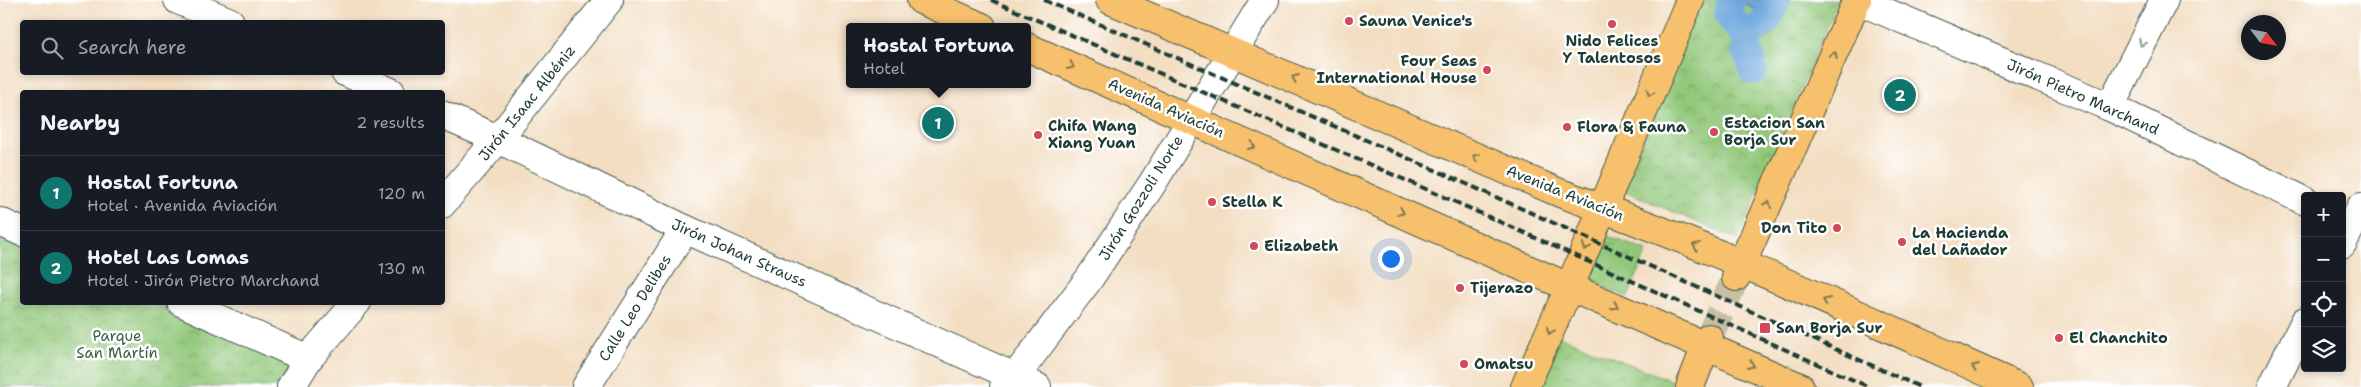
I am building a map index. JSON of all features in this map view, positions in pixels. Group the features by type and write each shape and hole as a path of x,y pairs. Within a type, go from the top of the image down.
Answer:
{"main road":[{"path":"921,0 973,23"},
{"name":"Avenida Aviación","path":"1110,0 1560,193 1602,208 1739,270 2020,387"},
{"path":"1525,387 1570,286 1690,0"},
{"path":"1739,270 1857,0"},
{"name":"Avenida Aviación","path":"1031,49 1570,286 1708,342 1800,387"},
{"path":"1690,387 1708,342"}],"street":[{"path":"178,0 225,20"},
{"name":"Jirón Isaac Albéniz","path":"445,201 498,139 609,0"},
{"name":"Jirón Gozzoli Norte","path":"1019,384 1089,279 1264,0"},
{"name":"Jirón Pietro Marchand","path":"1857,0 2110,106 2301,199"},
{"path":"2110,106 2164,0"},
{"path":"352,75 386,90"},
{"name":"Jirón Johan Strauss","path":"445,116 498,139 685,229 1019,384"},
{"path":"0,222 20,231"},
{"name":"Calle Leo Delibes","path":"586,387 685,229"},
{"path":"188,305 308,359"},
{"path":"291,387 308,359 354,305"},
{"path":"2272,387 2302,327"}],"green space":[{"path":"1700,0 1838,0 1738,240 1623,190"},
{"name":"Parque San Martín","path":"0,235 20,244 20,305 159,305 292,363 277,387 0,387"},
{"path":"1607,236 1647,251 1628,297 1588,281 1586,273 1601,237"},
{"path":"1559,336 1672,381 1670,387 1537,387"}],"water":[{"path":"1735,0 1764,0 1756,10"}],"waterway":[{"path":"1732,0 1728,12 1732,20 1746,36 1746,52 1751,58 1753,70"},
{"path":"1746,36 1765,21 1776,0"}],"tunnel":[{"path":"1709,338 1736,277"}],"railway":[{"path":"991,0 1442,196 1869,387"},
{"path":"1044,0 1451,177 1920,387"}],"place":[{"name":"Sauna Venice's","path":"1349,21"},
{"name":"Nido Felices Y Talentosos","path":"1612,24"},
{"name":"Four Seas International House","path":"1487,70"},
{"name":"Hotel Las Lomas","path":"1900,95"},
{"name":"Hostal Fortuna","path":"938,123"},
{"name":"Flora & Fauna","path":"1567,127"},
{"name":"Estacion San Borja Sur","path":"1714,132"},
{"name":"Chifa Wang Xiang Yuan","path":"1038,135"},
{"name":"Stella K","path":"1212,202"},
{"name":"Don Tito","path":"1837,228"},
{"name":"La Hacienda del Lañador","path":"1902,242"},
{"name":"Elizabeth","path":"1254,246"},
{"name":"Tijerazo","path":"1460,288"},
{"name":"San Borja Sur","path":"1765,328"},
{"name":"El Chanchito","path":"2059,338"},
{"name":"Omatsu","path":"1464,364"}]}
